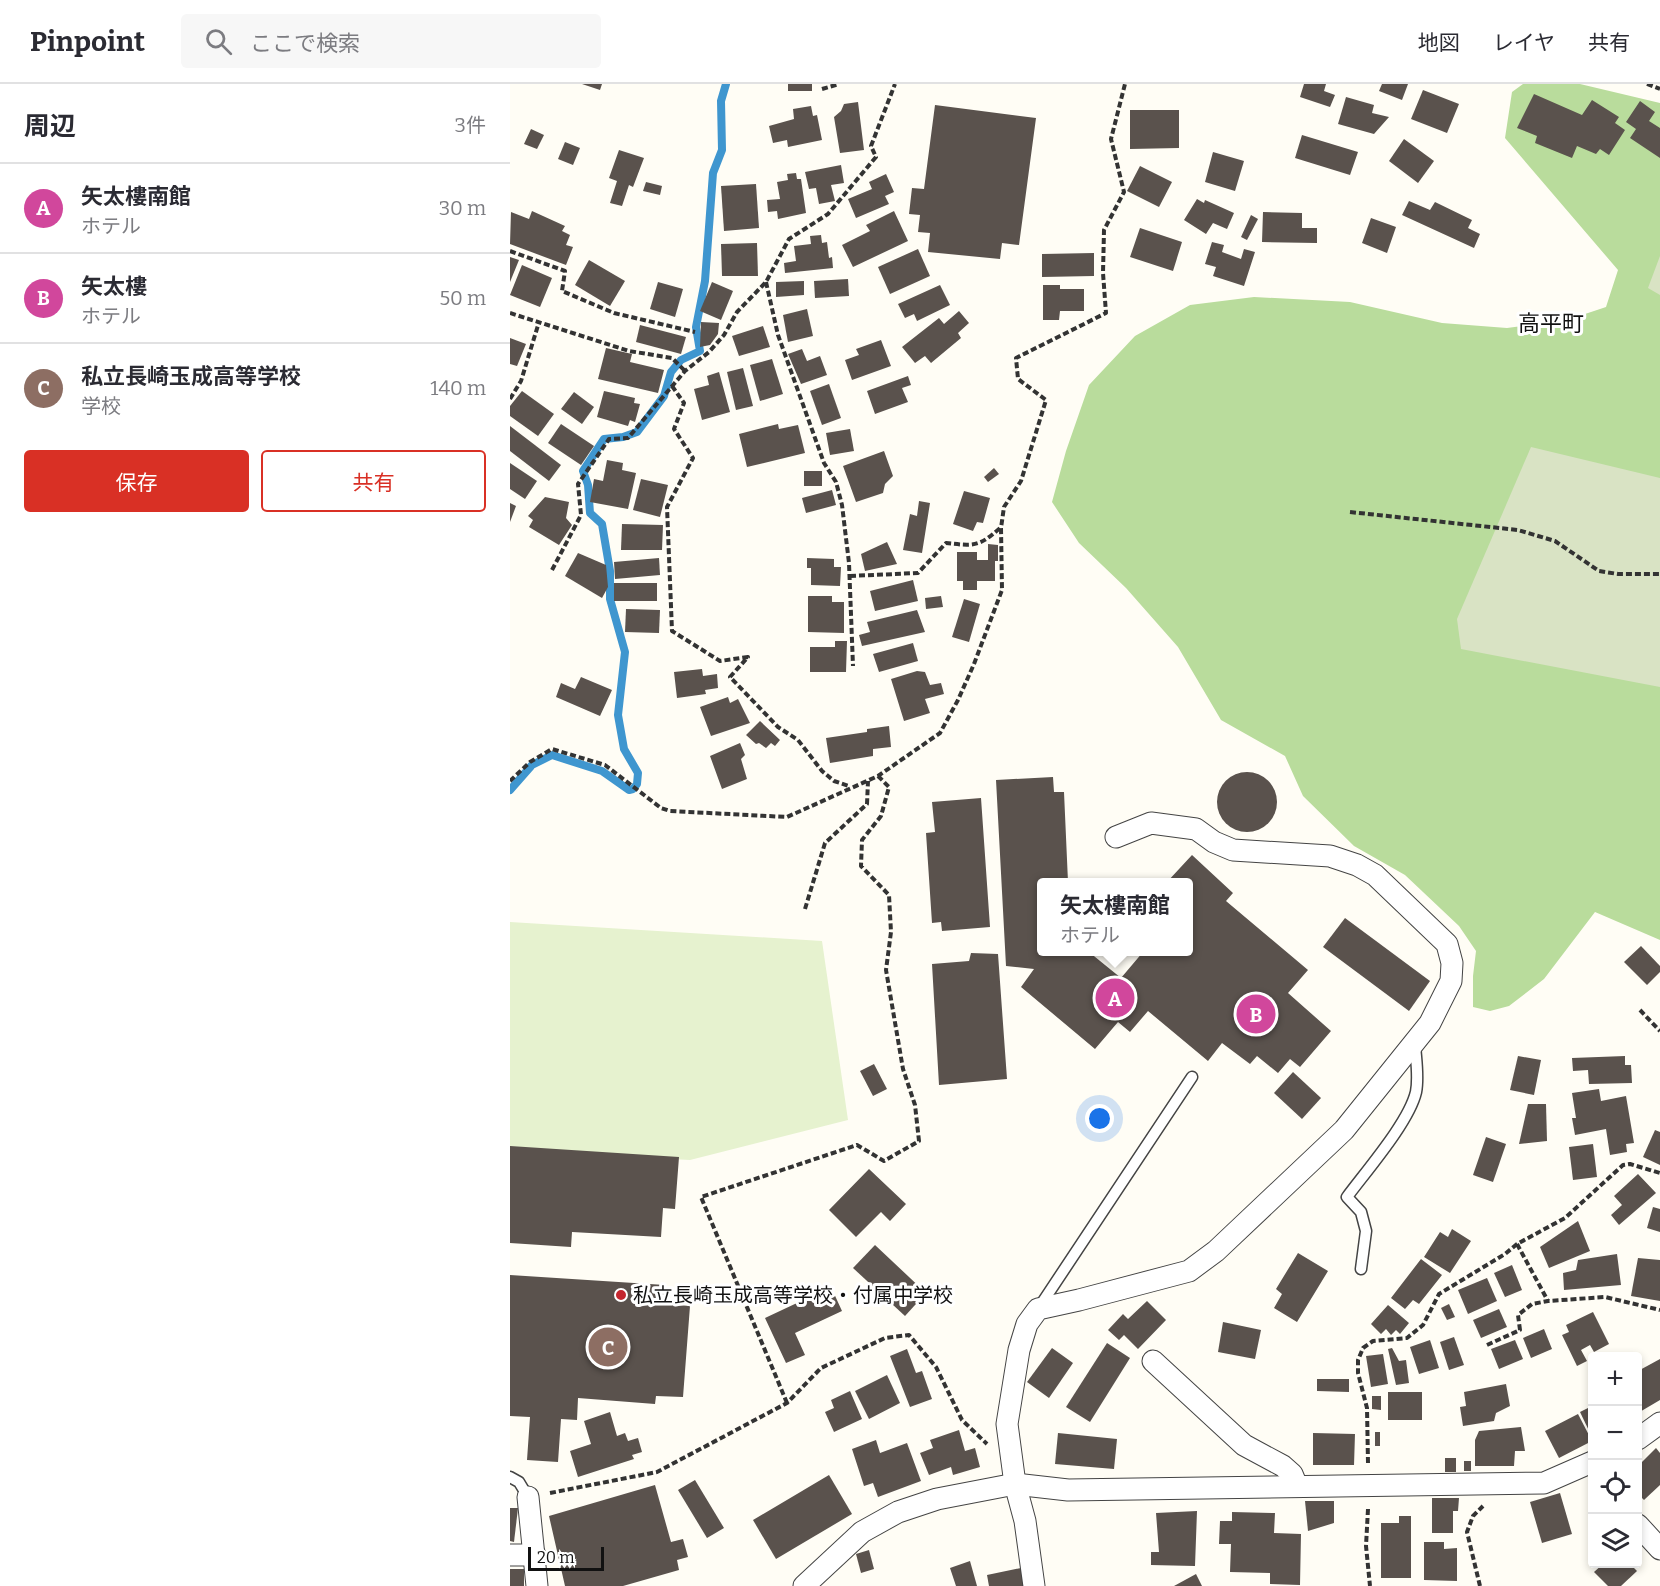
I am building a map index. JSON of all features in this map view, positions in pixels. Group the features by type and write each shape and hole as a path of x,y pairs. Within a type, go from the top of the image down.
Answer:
{"street":[{"path":"1034,1586 1027,1533 1015,1484 1007,1424 1019,1350 1027,1324 1038,1309 1189,1271 1216,1251 1344,1130 1430,1023 1451,981 1452,963 1447,944 1375,875 1357,865 1330,856 1233,850 1214,842 1196,829 1151,823 1116,837"},
{"path":"1153,1361 1244,1445 1284,1466 1292,1474 1297,1486"},
{"path":"1642,1436 1660,1423"},
{"path":"804,1586 862,1532 898,1512 937,1499 1015,1484 1068,1490 1544,1483 1588,1467"},
{"path":"528,1497 537,1586"},
{"path":"1642,1529 1660,1549"},
{"path":"510,1555 535,1555"}],"lane":[{"path":"1361,1269 1366,1231 1361,1212 1347,1197 1404,1119 1416,1092 1417,1071 1414,1042"},
{"path":"1038,1309 1192,1077"},
{"path":"510,1477 519,1482 528,1497"}],"path":[{"path":"822,89 839,84"},
{"path":"552,570 581,514 578,484 609,439 628,438 685,371 709,352 724,335 737,312 766,282 789,239 828,214 876,157 871,146 895,84"},
{"path":"510,781 530,762 552,749 605,765 661,808 670,811 787,818 878,776 940,733 974,664 1002,590 1001,528 1004,507 1021,480 1046,400 1018,379 1016,358 1106,314 1103,273 1104,230 1124,192 1111,139 1125,84"},
{"path":"1647,84 1660,89"},
{"path":"510,251 565,271 562,291 614,314 695,332"},
{"path":"766,282 778,335 824,463 836,482 842,505 850,576 853,666"},
{"path":"510,314 629,351 672,358 685,371"},
{"path":"510,399 521,381 539,322"},
{"path":"672,386 684,403 674,429 693,458 667,507 672,632 720,661 747,657 730,677 777,727 798,740 822,771 834,781 851,787"},
{"path":"1350,512 1518,530 1555,541 1599,571 1618,574 1660,574"},
{"path":"850,576 918,573 946,543 967,546 985,541 1001,528"},
{"path":"787,1403 701,1197 857,1145 884,1161 919,1141 915,1105 903,1069 885,970 891,932 890,895 861,866 862,840 881,816 889,788 878,776"},
{"path":"805,909 825,843 867,804 868,781"},
{"path":"1640,1010 1660,1031"},
{"path":"1370,1586 1366,1546 1369,1485 1367,1408 1358,1373 1358,1360 1363,1348 1373,1341 1407,1338 1423,1325 1439,1294 1505,1254 1517,1244 1565,1218 1623,1165 1630,1164 1660,1173"},
{"path":"1517,1244 1548,1301"},
{"path":"1487,1345 1520,1330 1518,1315 1532,1304 1605,1297 1660,1310"},
{"path":"528,1497 657,1472 787,1403 821,1368 885,1338 909,1335 936,1367 962,1420 994,1451"},
{"path":"1480,1586 1467,1532 1473,1516 1504,1483"}],"green space":[{"path":"1523,84 1580,84 1660,103 1660,940 1595,912 1544,979 1509,1006 1490,1011 1473,1007 1476,951 1459,926 1405,875 1354,846 1303,796 1285,756 1221,720 1178,647 1126,588 1079,543 1052,502 1066,451 1089,385 1135,336 1190,305 1254,297 1350,302 1442,323 1507,328 1567,320 1606,307 1618,270 1505,138 1512,92"},
{"path":"1660,256 1660,295 1648,288"},
{"path":"1531,447 1660,478 1660,687 1461,649 1457,619"},
{"path":"510,922 822,941 848,1120 690,1160 510,1150"}],"building":[{"path":"582,84 602,84 600,90"},
{"path":"788,84 812,84 812,91 788,91"},
{"path":"1304,84 1326,84 1324,91 1335,95 1330,107 1300,97"},
{"path":"1382,84 1408,84 1402,100 1379,91"},
{"path":"1423,90 1459,104 1447,133 1411,119"},
{"path":"1534,94 1582,115 1592,100 1619,117 1615,123 1625,130 1609,155 1600,149 1596,154 1577,146 1572,158 1535,143 1537,136 1517,128"},
{"path":"1346,97 1374,105 1372,113 1389,117 1374,134 1338,124"},
{"path":"1640,101 1655,112 1649,121 1660,128 1660,158 1630,138 1636,129 1626,122"},
{"path":"858,102 864,150 840,153 834,117 841,111 844,104"},
{"path":"935,105 1036,118 1019,245 1002,243 1000,259 928,252 930,233 918,232 920,215 909,214 912,188 924,189"},
{"path":"811,106 813,116 817,115 822,140 788,147 787,140 773,143 769,126 794,119 793,109"},
{"path":"1130,110 1179,110 1179,148 1130,149"},
{"path":"531,129 544,135 537,149 524,144"},
{"path":"1302,135 1358,152 1350,175 1295,158"},
{"path":"1404,139 1434,161 1418,183 1389,161"},
{"path":"565,142 580,148 573,165 558,159"},
{"path":"619,150 644,158 633,187 629,185 622,206 610,203 617,181 609,178"},
{"path":"1213,152 1244,161 1235,191 1205,182"},
{"path":"841,165 844,183 831,185 835,201 819,204 816,188 809,189 805,172"},
{"path":"1140,166 1172,182 1159,207 1127,191"},
{"path":"796,173 797,179 801,179 806,213 778,219 777,211 768,212 767,200 780,199 777,182 788,180 787,174"},
{"path":"886,174 894,192 885,196 889,204 856,218 848,199 872,189 869,182"},
{"path":"646,182 662,186 660,195 643,191"},
{"path":"756,184 759,228 724,231 721,186"},
{"path":"1197,199 1204,203 1205,200 1234,213 1227,229 1213,223 1206,234 1184,220"},
{"path":"1409,201 1430,210 1435,202 1472,220 1468,228 1480,234 1474,248 1402,215"},
{"path":"532,211 565,226 562,231 570,235 566,245 573,247 566,265 510,244 511,212 529,219"},
{"path":"894,211 908,241 853,267 842,245 870,231 866,225"},
{"path":"1263,212 1302,213 1302,228 1317,228 1317,243 1262,242"},
{"path":"1251,215 1258,219 1247,240 1241,237"},
{"path":"1371,218 1396,227 1387,253 1362,243"},
{"path":"1140,228 1182,242 1173,271 1130,257"},
{"path":"821,235 822,243 827,242 833,268 785,273 784,263 796,261 794,246 811,244 810,236"},
{"path":"1212,242 1224,245 1222,252 1241,259 1244,249 1255,252 1244,286 1213,276 1216,267 1205,264"},
{"path":"757,243 758,276 722,276 721,244"},
{"path":"918,249 930,276 890,294 878,267"},
{"path":"1094,253 1094,276 1042,277 1042,254"},
{"path":"510,257 519,260 510,282"},
{"path":"589,260 625,281 610,306 575,285"},
{"path":"522,265 552,278 540,307 510,295"},
{"path":"848,279 849,296 815,298 814,281"},
{"path":"804,281 804,295 776,297 776,282"},
{"path":"658,282 683,289 675,317 650,309"},
{"path":"712,282 733,291 721,320 700,311"},
{"path":"940,285 950,305 917,321 914,314 905,318 898,304"},
{"path":"1043,285 1060,285 1060,289 1084,289 1084,311 1060,311 1059,320 1043,320"},
{"path":"807,309 813,336 788,342 783,315"},
{"path":"959,311 969,323 958,333 961,338 931,363 925,356 915,363 902,347 939,318 944,324"},
{"path":"701,322 719,323 718,334 710,345 700,347"},
{"path":"640,325 686,337 681,354 636,342"},
{"path":"763,326 770,347 739,356 732,336"},
{"path":"510,338 526,344 517,366 510,364"},
{"path":"881,340 891,366 852,380 845,360 859,355 856,349"},
{"path":"606,348 632,354 630,362 664,370 658,393 598,379"},
{"path":"802,349 807,361 820,356 827,375 801,384 788,354"},
{"path":"772,359 783,394 760,401 750,365"},
{"path":"743,368 753,406 736,410 727,372"},
{"path":"719,372 730,412 702,420 694,389 709,385 707,376"},
{"path":"908,376 911,385 902,388 908,402 875,414 867,391"},
{"path":"829,384 841,418 822,425 810,391"},
{"path":"522,391 554,414 538,436 510,416 510,406"},
{"path":"604,391 635,398 634,403 640,404 635,422 630,420 628,426 597,417"},
{"path":"574,392 594,407 582,424 561,409"},
{"path":"561,424 594,446 581,465 548,443"},
{"path":"778,424 779,429 798,425 805,453 747,467 739,434"},
{"path":"510,426 561,465 549,481 510,451"},
{"path":"850,429 854,451 830,455 826,433"},
{"path":"884,451 893,476 885,484 883,493 856,502 843,466"},
{"path":"607,460 623,463 622,470 636,473 628,509 590,502 594,479 603,481"},
{"path":"510,463 537,481 525,499 510,489"},
{"path":"994,468 999,474 988,482 984,477"},
{"path":"804,471 822,471 822,486 804,486"},
{"path":"641,479 668,485 660,517 633,510"},
{"path":"832,490 836,505 806,513 802,498"},
{"path":"964,491 990,498 983,523 977,522 973,531 953,524"},
{"path":"545,497 569,502 566,518 572,525 559,545 529,527 533,520 528,516"},
{"path":"919,501 930,503 922,553 903,550 910,514 917,516"},
{"path":"510,503 516,506 510,522"},
{"path":"622,524 663,525 662,550 621,550"},
{"path":"887,542 897,564 865,571 861,554"},
{"path":"988,544 998,545 995,581 977,581 977,590 963,590 963,581 957,581 957,552 977,552 977,560 988,560"},
{"path":"578,553 606,565 608,587 602,598 565,576"},
{"path":"659,558 660,575 615,579 614,562"},
{"path":"807,558 834,559 834,567 841,567 840,586 811,585 811,568 807,568"},
{"path":"913,580 918,601 875,611 870,591"},
{"path":"614,583 657,583 657,601 614,601"},
{"path":"808,596 832,596 832,602 844,602 844,633 808,632"},
{"path":"941,596 943,607 926,609 925,598"},
{"path":"964,599 980,604 969,642 952,637"},
{"path":"626,609 660,610 659,633 625,632"},
{"path":"917,610 925,632 862,646 859,635 870,632 867,622"},
{"path":"835,641 847,641 846,672 810,672 810,647 835,647"},
{"path":"913,643 918,661 879,672 873,654"},
{"path":"702,669 703,676 717,674 718,688 705,690 706,694 677,698 674,672"},
{"path":"917,671 925,672 930,685 941,683 944,694 925,699 930,713 904,721 891,679"},
{"path":"581,677 612,690 600,716 556,697 561,683 575,689"},
{"path":"728,697 730,703 738,699 750,723 711,736 700,707"},
{"path":"760,721 780,740 775,746 771,743 766,748 759,743 756,744 746,735"},
{"path":"889,726 891,747 873,749 873,756 830,763 826,738"},
{"path":"740,743 745,755 741,759 747,779 722,789 710,756"},
{"path":"1247,772 1264,777 1272,785 1277,802 1272,819 1264,827 1247,832 1230,827 1222,819 1217,802 1222,785 1230,777"},
{"path":"1053,777 1054,792 1064,792 1068,878 1037,878 1037,956 1094,956 1121,978 1140,956 1193,956 1193,878 1171,878 1192,855 1233,893 1226,901 1308,970 1288,993 1331,1031 1300,1067 1290,1059 1278,1073 1257,1056 1250,1064 1222,1043 1208,1061 1148,1011 1130,1032 1118,1022 1095,1049 1021,987 1034,969 1006,966 996,780"},
{"path":"981,798 990,927 942,931 941,922 932,923 926,833 935,832 932,802"},
{"path":"1345,918 1430,981 1409,1011 1323,947"},
{"path":"1641,946 1660,966 1660,972 1647,985 1624,962"},
{"path":"971,953 998,954 1007,1079 939,1085 932,964 969,961"},
{"path":"1518,1056 1541,1060 1534,1095 1510,1090"},
{"path":"1625,1056 1625,1065 1631,1065 1632,1083 1589,1084 1588,1070 1573,1071 1572,1058"},
{"path":"874,1064 887,1089 873,1096 860,1071"},
{"path":"1293,1072 1321,1098 1302,1119 1274,1093"},
{"path":"1599,1089 1601,1101 1626,1096 1634,1143 1626,1144 1627,1152 1610,1155 1606,1129 1575,1135 1572,1118 1576,1118 1572,1093"},
{"path":"1528,1104 1546,1104 1547,1141 1519,1144"},
{"path":"1655,1130 1660,1132 1660,1165 1643,1157"},
{"path":"1486,1137 1506,1144 1493,1182 1473,1175"},
{"path":"1593,1144 1597,1177 1573,1180 1569,1147"},
{"path":"510,1146 679,1157 675,1209 663,1208 661,1237 572,1232 571,1247 510,1243"},
{"path":"869,1169 906,1204 890,1221 881,1212 856,1237 829,1210"},
{"path":"1638,1174 1656,1193 1619,1225 1611,1215 1622,1205 1614,1196"},
{"path":"1653,1207 1660,1209 1660,1232 1647,1228"},
{"path":"1578,1221 1590,1251 1549,1268 1540,1247"},
{"path":"1452,1229 1471,1241 1450,1273 1424,1257 1440,1232 1448,1237"},
{"path":"875,1245 926,1293 905,1316 853,1268"},
{"path":"1298,1253 1328,1271 1297,1322 1274,1308 1282,1294 1276,1289"},
{"path":"1617,1254 1621,1285 1564,1290 1563,1273 1576,1270 1578,1260"},
{"path":"1638,1258 1660,1260 1660,1301 1631,1296"},
{"path":"1421,1259 1442,1275 1419,1304 1413,1300 1405,1309 1391,1298"},
{"path":"1512,1265 1522,1290 1505,1297 1494,1273"},
{"path":"510,1275 665,1285 663,1304 690,1306 683,1397 656,1396 655,1404 578,1398 577,1420 561,1419 558,1462 527,1460 530,1417 510,1416"},
{"path":"1487,1278 1497,1301 1468,1314 1458,1290"},
{"path":"831,1287 842,1311 795,1333 805,1355 786,1363 765,1318"},
{"path":"1147,1301 1166,1320 1138,1349 1124,1335 1119,1340 1108,1330 1123,1314 1128,1319"},
{"path":"1449,1304 1455,1317 1447,1320 1441,1308"},
{"path":"1388,1305 1409,1323 1400,1334 1396,1330 1391,1335 1386,1329 1381,1334 1371,1324"},
{"path":"1499,1309 1507,1327 1481,1338 1473,1320"},
{"path":"1593,1312 1609,1344 1594,1352 1590,1345 1581,1350 1587,1361 1577,1366 1562,1335 1569,1332 1566,1325"},
{"path":"1223,1322 1261,1330 1255,1359 1218,1352"},
{"path":"1544,1329 1552,1349 1531,1358 1523,1338"},
{"path":"1454,1337 1464,1365 1449,1370 1440,1342"},
{"path":"1430,1340 1439,1368 1419,1374 1410,1347"},
{"path":"1515,1340 1523,1359 1499,1369 1491,1349"},
{"path":"1107,1343 1130,1358 1090,1422 1066,1407"},
{"path":"1052,1348 1073,1363 1049,1398 1027,1382"},
{"path":"1392,1348 1399,1361 1406,1360 1409,1383 1396,1385 1388,1349"},
{"path":"907,1349 916,1373 922,1371 932,1399 910,1407 890,1356"},
{"path":"1383,1354 1388,1384 1371,1387 1366,1356"},
{"path":"1660,1359 1660,1400 1642,1411 1642,1406 1642,1369"},
{"path":"887,1375 900,1403 869,1419 855,1391"},
{"path":"1317,1379 1349,1379 1349,1392 1317,1391"},
{"path":"1506,1384 1510,1406 1496,1413 1494,1421 1463,1426 1460,1407 1466,1406 1464,1392"},
{"path":"850,1391 862,1419 834,1432 825,1412 834,1408 831,1400"},
{"path":"1388,1392 1422,1392 1422,1420 1388,1420"},
{"path":"1372,1396 1381,1396 1381,1410 1372,1409"},
{"path":"1588,1408 1588,1429 1580,1412"},
{"path":"610,1412 617,1436 625,1433 628,1441 638,1438 642,1452 632,1455 634,1459 578,1477 570,1451 591,1444 584,1421"},
{"path":"1578,1414 1588,1433 1588,1443 1559,1458 1545,1431"},
{"path":"1521,1427 1525,1451 1515,1451 1514,1466 1475,1466 1475,1440 1479,1431"},
{"path":"959,1430 965,1451 975,1448 980,1467 953,1475 951,1467 929,1475 920,1453 933,1448 930,1440"},
{"path":"1375,1432 1380,1432 1380,1446 1375,1446"},
{"path":"1058,1433 1117,1439 1114,1469 1055,1464"},
{"path":"1313,1433 1355,1434 1354,1465 1313,1465"},
{"path":"876,1440 880,1453 907,1443 921,1481 878,1497 873,1483 864,1486 852,1449"},
{"path":"1656,1448 1660,1453 1660,1485 1644,1500 1642,1498 1642,1462"},
{"path":"1445,1458 1456,1458 1456,1472 1445,1472"},
{"path":"1464,1461 1471,1461 1471,1471 1464,1471"},
{"path":"829,1475 852,1514 776,1559 753,1520"},
{"path":"695,1480 724,1528 707,1538 678,1490"},
{"path":"655,1485 671,1542 683,1539 688,1557 677,1560 679,1570 623,1586 565,1586 549,1516"},
{"path":"1560,1493 1572,1534 1542,1543 1530,1502"},
{"path":"1432,1498 1459,1498 1458,1511 1453,1511 1453,1533 1432,1533"},
{"path":"1305,1501 1334,1501 1334,1523 1308,1531"},
{"path":"510,1508 518,1508 514,1542 510,1541"},
{"path":"1197,1511 1195,1566 1151,1565 1151,1552 1159,1552 1156,1513"},
{"path":"1232,1512 1275,1513 1274,1533 1301,1534 1300,1585 1270,1584 1270,1573 1230,1572 1231,1544 1219,1544 1220,1521 1232,1521"},
{"path":"1399,1516 1411,1516 1411,1578 1381,1578 1381,1523 1399,1523"},
{"path":"1424,1542 1444,1542 1444,1549 1457,1548 1457,1581 1424,1580"},
{"path":"869,1550 874,1569 861,1573 856,1554"},
{"path":"970,1561 977,1586 956,1586 950,1568"},
{"path":"1021,1568 1025,1586 989,1586 987,1575"},
{"path":"1598,1568 1634,1568 1637,1571 1621,1586 1608,1586 1594,1572"},
{"path":"510,1569 524,1569 524,1586 510,1586"},
{"path":"1196,1574 1202,1586 1174,1586"}],"waterway":[{"path":"510,790 532,765 552,755 602,771 629,790 637,784 638,773 624,749 618,715 625,652 610,599 610,571 602,524 590,513 588,485 583,471 604,439 623,437 637,432 664,396 671,372 681,360 700,351 696,327 705,281 713,173 722,150 721,101 726,84"}],"place":[{"name":"矢太樓南館","path":"1115,998"},
{"name":"矢太樓","path":"1256,1014"},
{"name":"私立長崎玉成高等学校・付属中学校","path":"621,1295"},
{"name":"私立長崎玉成高等学校","path":"608,1347"}],"district":[{"name":"高平町","path":"1551,323"}]}
